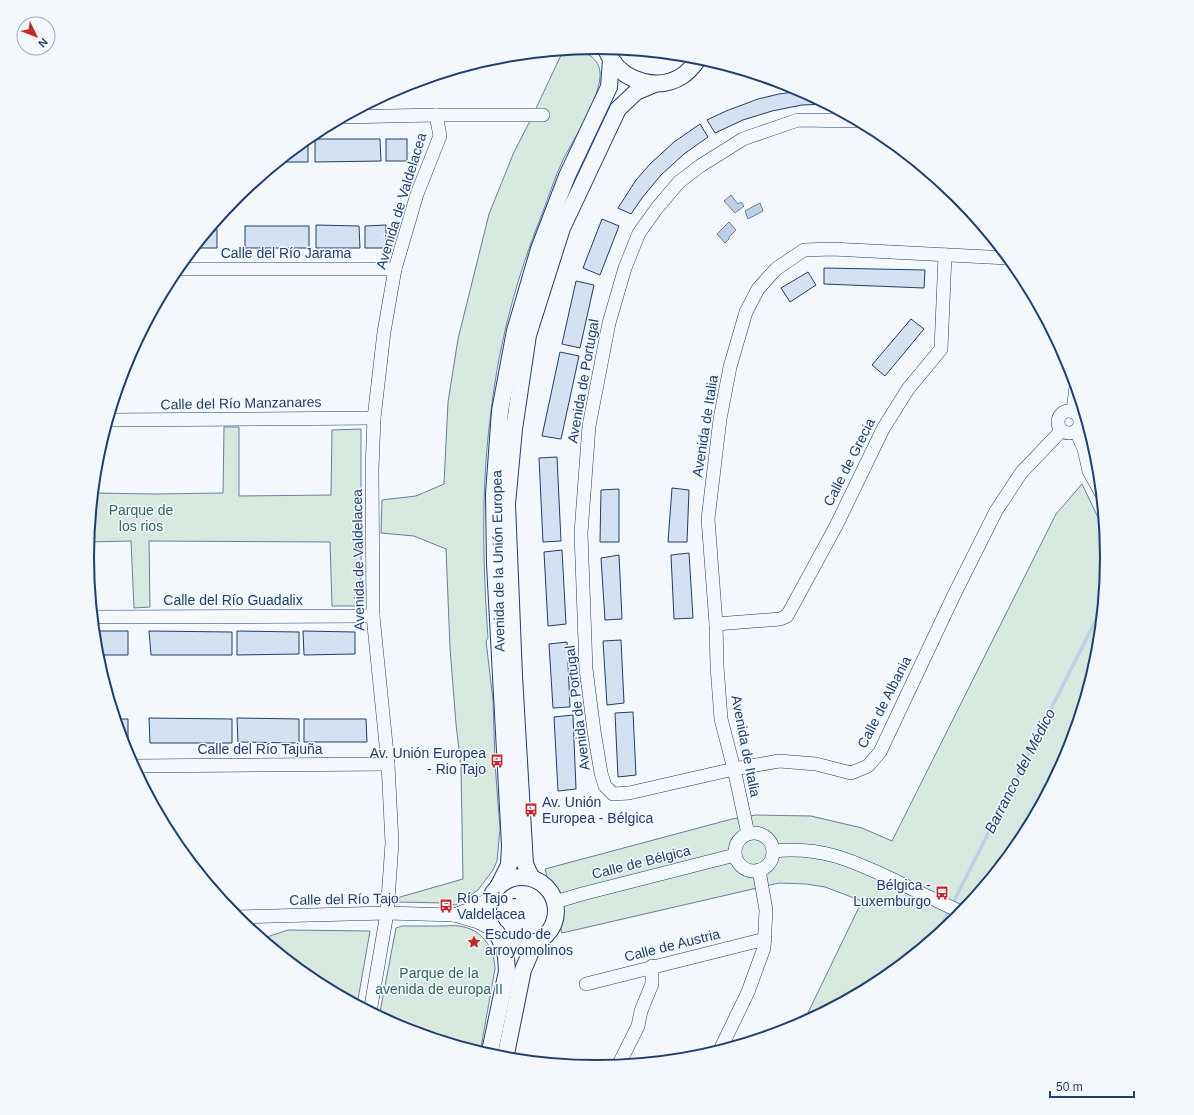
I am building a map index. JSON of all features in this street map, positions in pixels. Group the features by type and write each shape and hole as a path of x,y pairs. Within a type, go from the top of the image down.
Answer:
{"main road":[{"path":"608,54 622,72 638,81 655,84"},
{"name":"Avenida de la Unión Europea","path":"494,892 509,865 510,845 495,564 494,494 500,411 515,331 539,249 567,176 609,87 608,54"},
{"name":"Avenida de la Unión Europea","path":"531,877 525,864 514,676 508,504 514,429 528,335 562,228 618,109 636,92 655,84 668,82 681,76 695,64"},
{"path":"490,1049 507,971 504,948 496,932 490,920 488,909 494,892 505,881 522,876 531,877 546,886 556,902 557,912 555,921 544,937 525,945 514,944 505,940 496,932"},
{"path":"506,1052 523,970 535,942"}],"street":[{"name":"Avenida de Valdelacea","path":"371,1007 387,913 392,842 388,764 373,616 372,469 374,418 384,332 395,269 417,194 440,136 436,115"},
{"path":"353,117 543,115"},
{"name":"Avenida de Portugal","path":"613,794 604,786 601,773 587,677 581,533 589,426 609,323 625,268 639,233 656,208 679,182 700,166 743,139 798,120 849,121"},
{"name":"Avenida de Italia","path":"748,834 734,769 721,719 708,519 720,419 730,367 746,312 758,289 776,269 804,250 832,249 1001,258"},
{"name":"Calle de Grecia","path":"716,624 780,619 787,616 836,526 883,429 908,389 941,349 946,255"},
{"name":"Calle del Río Jarama","path":"185,269 395,269"},
{"path":"1072,412 1074,397"},
{"path":"1064,412 1072,412 1077,415 1080,425 1076,431 1066,434 1061,431 1058,421 1064,412"},
{"name":"Calle del Río Manzanares","path":"113,420 374,418"},
{"name":"Calle de Albania","path":"613,794 629,793 734,769 779,762 816,764 851,773 868,766 880,752 953,597 996,511 1021,473 1061,431"},
{"path":"1076,431 1084,449 1089,471 1094,481"},
{"name":"Calle del Río Guadalix","path":"97,617 373,616"},
{"name":"Calle del Río Tajuña","path":"139,766 388,764"},
{"path":"755,833 764,836 771,844 773,851 772,859 767,866 759,870 751,871 745,869 738,862 735,855 738,841 748,834 755,833"},
{"path":"773,851 792,849 832,854 847,859 957,910"},
{"name":"Calle de Bélgica","path":"556,902 735,855"},
{"path":"722,1045 748,992 764,948 766,910 759,870"},
{"name":"Calle del Río Tajo","path":"454,915 475,907 494,892"},
{"name":"Calle del Río Tajo","path":"243,916 387,913 454,915 478,922 496,932"},
{"name":"Calle de Austria","path":"586,984 652,966 765,939"},
{"path":"621,1060 638,1026 641,1011 652,984 652,966"}],"green space":[{"path":"587,54 595,60 600,72 597,93 563,160 528,250 507,322 493,395 485,474 484,529 488,638 486,641 493,700 495,763 500,829 497,861 493,870 478,890 456,905 444,903 398,902 400,897 463,879 461,768 450,648 446,549 414,536 381,533 382,500 416,496 444,484 448,402 458,339 489,214 514,152 561,55"},
{"name":"Parque de los rios","path":"224,427 239,427 239,496 331,495 332,430 361,429 361,606 332,606 330,542 149,541 150,607 134,608 131,541 94,542 98,493 223,493"},
{"path":"1082,484 1098,518 1099,525 1100,558 1096,623 1091,656 1074,719 1049,780 1016,837 976,889 953,914 929,936 904,957 877,976 849,994 807,1015 862,901 825,887 806,884 779,883 562,933 545,869 732,819 756,815 811,816 862,828 892,841 1056,514"},
{"name":"Parque de la avenida de europa II","path":"402,926 459,926 474,931 485,940 492,953 495,969 481,1047 435,1034 404,1023 380,1012 396,928"},
{"path":"288,930 370,931 358,1001 317,976 290,957 266,937"}],"water":[{"path":"731,195 738,204 741,202 744,206 735,213 724,201"},
{"path":"760,203 763,211 748,219 745,211"},
{"path":"729,222 736,230 725,243 717,234"}],"building":[{"path":"791,92 817,104 802,105 772,111 743,120 715,133 707,120 758,99"},
{"path":"700,124 708,137 684,154 661,175 631,214 618,208 636,180 650,164 674,142"},
{"path":"317,139 380,139 381,161 315,162 315,140"},
{"path":"386,139 407,139 407,161 386,161"},
{"path":"308,145 308,162 285,162"},
{"path":"602,219 619,226 600,275 583,268"},
{"path":"316,225 359,226 360,248 316,248"},
{"path":"386,225 386,248 365,248 365,226"},
{"path":"245,226 309,226 309,248 245,248"},
{"path":"216,229 217,229 217,248 200,248"},
{"path":"824,268 925,270 924,288 824,284"},
{"path":"808,272 816,285 790,302 781,288"},
{"path":"576,281 594,285 580,348 562,344"},
{"path":"911,319 924,329 885,376 872,365"},
{"path":"560,352 579,356 561,439 542,436"},
{"path":"557,457 561,541 543,542 539,458"},
{"path":"672,488 689,490 687,542 668,542"},
{"path":"619,489 619,542 600,542 601,490"},
{"path":"562,550 566,624 548,626 544,552"},
{"path":"689,553 693,618 674,619 671,555"},
{"path":"619,555 622,619 605,620 601,558"},
{"path":"99,631 128,631 128,655 103,655"},
{"path":"149,631 232,632 232,655 151,655"},
{"path":"237,631 299,632 299,654 237,655"},
{"path":"303,631 355,632 355,654 304,655"},
{"path":"621,640 624,703 607,705 603,641"},
{"path":"567,642 570,707 553,708 549,644"},
{"path":"633,712 636,775 618,777 615,713"},
{"path":"573,715 576,789 558,791 554,717"},
{"path":"149,718 232,719 232,743 150,743"},
{"path":"237,718 299,719 299,743 238,742"},
{"path":"120,719 128,719 128,740"},
{"path":"304,719 366,719 367,742 304,742"}],"waterway":[{"name":"Barranco del Médico","path":"952,905 1096,619"},
{"name":"Barranco del Médico","path":"943,923 949,910"}],"place":[{"name":"Av. Unión Europea - Rio Tajo","path":"497,761"},
{"name":"Av. Unión Europea - Bélgica","path":"531,810"},
{"name":"Bélgica - Luxemburgo","path":"942,893"},
{"name":"Río Tajo - Valdelacea","path":"446,906"},
{"name":"Escudo de arroyomolinos","path":"474,942"}]}
